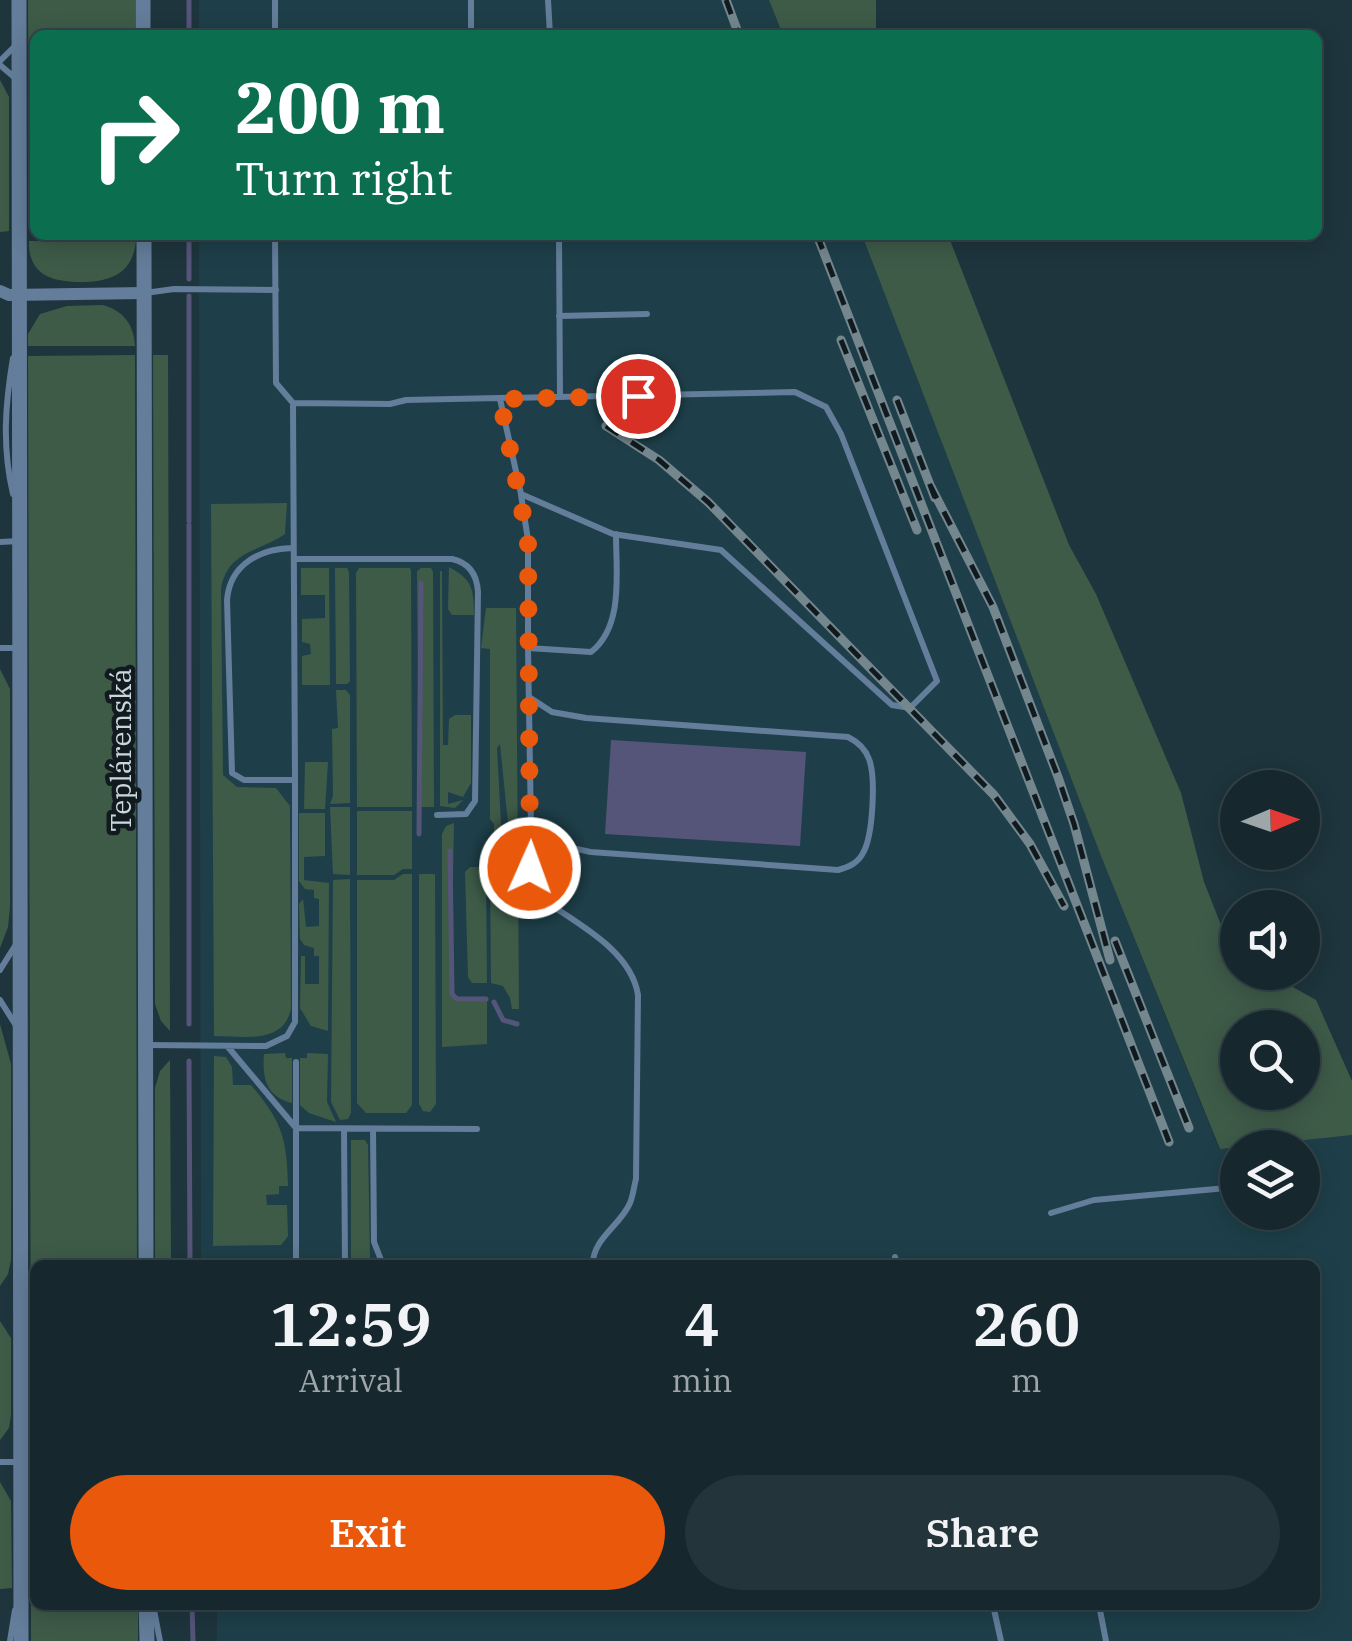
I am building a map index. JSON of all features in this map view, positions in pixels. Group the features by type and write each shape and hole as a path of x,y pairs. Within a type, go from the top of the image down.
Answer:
{"street":[{"path":"19,0 21,1048 28,1462 21,1641"},
{"path":"144,0 144,30"},
{"name":"Teplárenská","path":"146,240 146,1260"},
{"path":"0,291 19,295 144,293"},
{"path":"146,1641 149,1610"}],"lane":[{"path":"275,0 275,30"},
{"path":"471,0 472,30"},
{"path":"548,0 550,30"},
{"path":"19,30 15,46 0,63 15,78 19,95"},
{"path":"146,1045 274,1044 287,1036 295,1022 293,403 276,383 276,240"},
{"path":"558,240 560,398"},
{"path":"144,293 174,289 276,290"},
{"path":"559,316 647,314"},
{"path":"293,403 390,404 406,400 795,392 826,407 842,434 937,682 910,708 892,705 721,550 616,534 521,494"},
{"path":"500,399 528,540 532,888 615,952 636,977 638,995 636,1179 630,1203 601,1240 593,1260"},
{"path":"528,648 592,652 605,641 615,607 616,534"},
{"path":"0,542 20,541"},
{"path":"292,548 272,549 242,564 230,580 227,600 232,774 244,780 294,780"},
{"path":"296,559 452,559 461,561 474,574 478,592 475,801 466,814 437,815"},
{"path":"0,648 20,648"},
{"path":"529,697 552,712 586,718 848,737 865,751 872,773 866,849 850,866 838,870 590,852 558,846 532,824"},
{"path":"0,970 13,952 21,926"},
{"path":"0,1000 15,1022 21,1048"},
{"path":"227,1046 296,1128 477,1129"},
{"path":"296,1062 296,1260"},
{"path":"344,1129 345,1260"},
{"path":"373,1129 374,1242 381,1260"},
{"path":"1051,1213 1094,1200 1220,1189"},
{"path":"0,1462 28,1462"},
{"path":"10,1641 21,1569"},
{"path":"151,1610 160,1641"},
{"path":"995,1610 1001,1641"},
{"path":"1100,1610 1106,1641"}],"shaded area":[{"path":"199,0 769,0 781,30 199,30"},
{"path":"199,240 864,240 1103,861 1220,1149 1220,1230 1320,1230 1320,1138 1352,1135 1352,1641 217,1641 217,1610 1320,1610 1320,1260 201,1260"}],"green space":[{"path":"28,0 135,0 135,30 30,30 29,231"},
{"path":"769,0 876,0 876,30 781,30"},
{"path":"0,80 9,97 9,231 0,232"},
{"path":"136,240 130,260 119,273 81,282 52,278 37,269 29,241"},
{"path":"864,240 950,240 1069,545 1096,594 1181,793 1204,882 1220,922 1220,990 1298,990 1316,1000 1352,1081 1352,1135 1320,1138 1320,1130 1220,1130 1220,1149 1103,861"},
{"path":"103,305 126,320 135,346 28,346 28,334 40,314 67,306"},
{"path":"135,355 137,1260 31,1260 28,356"},
{"path":"153,355 168,355 170,1031 161,1021 155,1004"},
{"path":"287,503 285,534 237,560 224,576 221,589 223,775 237,787 276,788 290,806 291,1009 287,1020 271,1033 214,1036 211,504"},
{"path":"449,567 469,584 474,615 452,615 448,609"},
{"path":"301,568 329,568 330,685 302,685 302,656 311,654 310,644 302,642 302,619 325,618 325,595 301,595"},
{"path":"335,568 347,568 349,572 347,684 336,684"},
{"path":"359,568 411,571 412,807 357,807"},
{"path":"431,568 433,572 434,807 419,807 417,571"},
{"path":"440,571 443,745 448,745 449,719 471,715 471,783 463,797 448,792 448,804 463,800 455,808 440,806"},
{"path":"486,608 516,608 519,1009 512,1009 503,986 491,983 490,875 506,858 510,843 500,744 499,847 494,847 494,824 490,819 490,649 481,648"},
{"path":"0,669 10,689 10,907 0,948"},
{"path":"336,690 346,690 350,695 350,803 330,804 332,729 338,728"},
{"path":"305,762 328,762 325,809 304,809"},
{"path":"330,807 350,807 350,875 333,874"},
{"path":"357,811 412,811 412,869 394,875 357,875"},
{"path":"299,813 325,813 325,856 304,857 304,880 329,883 328,1031 311,1026 300,1008 301,956 305,956 305,984 319,984 319,956 314,956 314,948 300,939 299,904 303,899 306,927 319,926 319,899 314,898 314,890 305,889 299,881"},
{"path":"454,823 451,995 457,1000 487,1000 487,1044 442,1047 442,834 446,826"},
{"path":"470,867 490,867 486,874 487,983 472,983 468,977 465,872"},
{"path":"412,874 412,1105 406,1113 366,1113 357,1103 357,880 394,880"},
{"path":"419,874 435,874 436,1104 430,1112 423,1111 419,1104"},
{"path":"350,879 351,1113 348,1119 340,1120 331,1102 333,880"},
{"path":"0,1024 11,1064 11,1260 0,1286"},
{"path":"285,1053 286,1058 292,1058 292,1103 271,1091 264,1071 264,1054"},
{"path":"307,1053 328,1054 327,1102 336,1122 309,1113 300,1105 300,1058 307,1058"},
{"path":"214,1056 226,1057 232,1067 233,1085 251,1085 281,1131 288,1186 279,1186 279,1194 266,1195 267,1205 287,1205 288,1236 281,1245 213,1246"},
{"path":"170,1060 171,1260 155,1260 155,1088 160,1071"},
{"path":"351,1140 365,1140 368,1145 370,1259 351,1259"},
{"path":"0,1321 11,1338 11,1415 9,1428 0,1440"},
{"path":"0,1482 11,1501 12,1588 0,1589"},
{"path":"31,1610 138,1610 138,1641 31,1641"}],"water":[{"path":"611,740 806,752 800,846 605,834"}],"waterway":[{"path":"189,0 189,30"},
{"path":"189,240 189,279"},
{"path":"189,296 189,521"},
{"path":"189,525 189,1024"},
{"path":"419,834 421,583"},
{"path":"450,851 452,994 457,999 486,999"},
{"path":"494,1002 503,1020 517,1024"},
{"path":"189,1061 190,1260"},
{"path":"192,1610 193,1641"}],"railway":[{"path":"726,0 737,30"},
{"path":"819,240 1169,1142"},
{"path":"841,340 917,530"},
{"path":"897,400 935,498"},
{"path":"606,426 659,460 708,502 994,795 1030,844 1064,906"},
{"path":"930,485 993,607 1058,777 1110,960"},
{"path":"1115,941 1189,1128"}],"route":[{"path":"530,868 528,540 500,399 638,396"}]}
